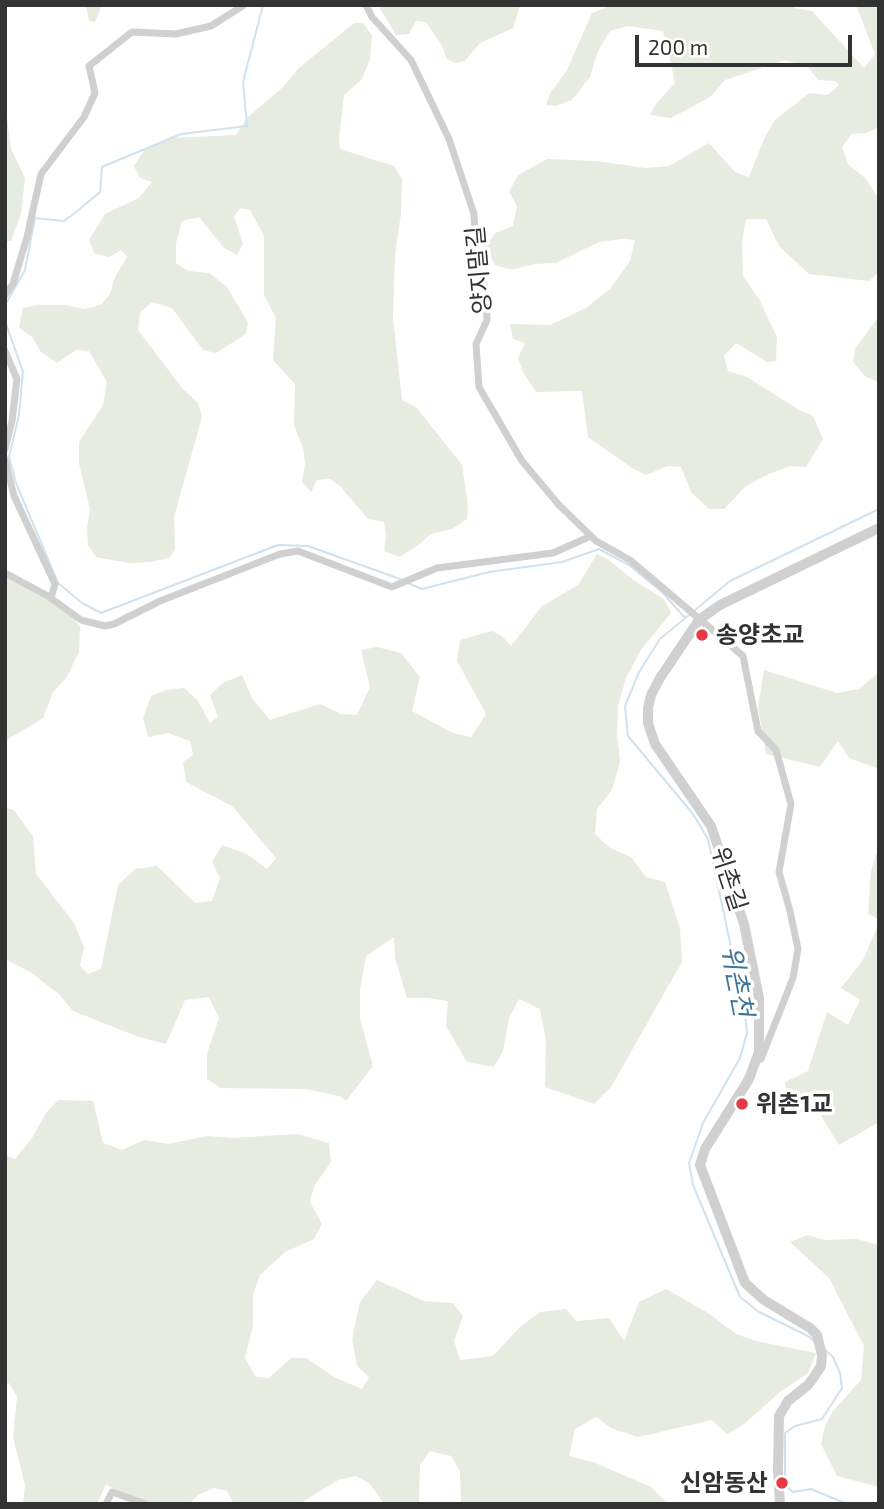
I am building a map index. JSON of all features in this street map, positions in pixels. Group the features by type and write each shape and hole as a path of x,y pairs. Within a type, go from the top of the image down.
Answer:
{"street":[{"path":"5,295 13,284 24,249 41,174 84,117 95,93 89,66 132,32 176,34 211,26 244,5"},
{"name":"양지말길","path":"366,5 372,17 411,60 449,139 474,214 476,260 485,287 486,320 476,344 479,387 522,461 559,505 591,536 630,560 743,656 758,731 776,750 791,804 779,872 798,949 793,978 760,1063 753,1070"},
{"path":"5,351 17,379 12,421 5,449"},
{"path":"5,459 14,496 55,584 51,598"},
{"name":"위촌길","path":"780,1504 779,1416 788,1401 808,1385 821,1366 822,1355 817,1335 810,1328 764,1300 745,1283 701,1165 705,1149 750,1079 759,1052 759,998 744,924 711,826 655,744 648,723 651,695 697,618 879,528"},
{"path":"5,573 51,598 88,623 114,624 160,601 279,554 298,551 392,587 437,568 553,553 591,536"},
{"path":"106,1504 112,1492 146,1504"}],"shaded area":[{"path":"86,5 102,5 95,22 89,21"},
{"path":"378,5 520,5 513,28 480,43 465,61 455,63 447,59 441,44 426,22 416,21 409,34 396,35"},
{"path":"613,5 793,5 794,8 812,11 864,68 875,54 856,5 879,5 879,127 866,133 852,134 842,147 848,164 866,179 879,200 879,272 869,281 809,274 779,246 766,219 746,219 742,242 743,276 759,299 777,337 776,361 767,362 736,343 724,356 728,371 747,377 813,416 823,439 806,467 790,466 769,474 746,486 724,509 709,509 691,492 681,467 668,466 646,475 588,437 582,391 536,392 523,372 518,358 525,343 513,339 510,324 550,325 586,308 610,289 630,261 635,240 599,242 556,263 534,264 512,270 495,265 486,246 495,233 513,226 517,206 509,192 518,175 547,159 597,161 645,168 669,166 709,143 735,172 749,177 774,121 809,93 828,95 839,85 835,81 818,80 808,67 785,60 725,80 710,97 671,118 650,115 675,83 670,59 663,31 628,26 610,31 598,51 590,77 572,100 556,106 546,105 550,93 566,72 592,13"},
{"path":"354,23 363,23 372,35 370,59 362,79 344,95 340,149 394,166 402,179 393,318 402,400 417,408 462,465 468,505 467,519 452,529 431,534 399,557 384,551 384,522 368,519 339,485 330,479 317,480 311,492 302,482 305,464 303,448 294,425 295,384 273,360 276,318 264,295 264,236 250,210 240,208 234,216 243,244 237,255 224,248 199,217 182,221 176,243 176,263 188,271 209,273 227,287 248,323 246,334 216,353 203,350 172,308 152,302 140,313 138,330 182,388 198,403 202,417 174,517 175,550 169,558 150,562 129,563 96,557 88,545 90,509 79,463 79,442 103,405 107,382 89,351 76,350 57,363 41,352 32,337 19,328 23,308 65,305 84,309 101,305 110,294 115,277 127,257 121,250 109,257 94,253 89,240 105,214 139,198 152,182 140,178 134,166 145,149 171,138 236,135 247,118 283,87 299,68"},
{"path":"5,101 11,149 25,178 21,214 11,241 5,241"},
{"path":"879,316 879,382 866,377 853,362 855,349"},
{"path":"597,554 664,599 671,613 641,650 626,678 618,706 620,762 612,790 597,809 595,834 610,848 631,857 646,877 665,882 680,928 682,962 611,1087 594,1104 545,1087 546,1041 540,1009 519,999 509,1018 503,1051 494,1067 467,1062 446,1026 448,1001 407,998 395,958 394,937 366,956 360,990 360,1019 373,1066 346,1101 339,1096 306,1089 221,1088 207,1079 207,1054 219,1018 209,997 185,1000 166,1044 139,1037 73,1011 59,994 30,972 5,959 5,808 14,810 33,836 36,874 74,923 84,947 80,966 88,974 101,969 118,885 135,869 157,866 195,903 212,901 220,878 212,862 222,845 247,854 267,869 276,858 232,806 186,782 183,762 193,755 190,741 168,733 148,737 143,718 151,696 166,690 184,688 198,701 210,723 218,717 210,695 223,683 242,675 252,698 270,720 320,704 341,714 357,715 370,687 361,650 377,647 401,653 420,677 412,711 453,733 471,737 486,714 457,661 460,640 492,631 502,636 511,646 542,606 578,585"},
{"path":"5,577 61,605 80,626 79,652 67,677 53,692 43,718 5,741"},
{"path":"764,670 837,693 859,689 879,672 879,769 849,758 838,741 820,767 766,754 758,707"},
{"path":"876,854 879,855 879,919 868,914 871,872"},
{"path":"879,923 879,1122 839,1145 820,1114 789,1109 785,1082 808,1071 827,1012 848,1025 860,1000 841,988 863,960"},
{"path":"58,1100 93,1101 103,1143 122,1150 144,1140 168,1144 207,1136 232,1138 297,1134 329,1143 331,1162 314,1186 310,1202 322,1224 314,1239 285,1252 260,1275 253,1294 253,1326 245,1358 256,1377 269,1378 291,1358 306,1358 336,1378 362,1389 369,1377 357,1366 352,1339 360,1302 377,1280 424,1301 453,1303 463,1316 454,1341 460,1360 493,1356 520,1327 540,1312 566,1309 576,1321 609,1318 624,1341 639,1302 666,1289 708,1313 736,1334 756,1341 816,1353 808,1373 780,1392 744,1424 727,1434 712,1420 638,1437 611,1428 596,1417 575,1429 569,1456 593,1462 651,1487 668,1504 461,1504 460,1471 451,1456 430,1451 420,1465 419,1504 384,1504 369,1483 356,1476 338,1480 299,1504 234,1504 227,1491 214,1488 198,1495 189,1504 150,1504 122,1494 106,1484 97,1504 23,1504 25,1485 13,1437 17,1397 9,1383 5,1385 5,1155 15,1159"},
{"path":"808,1235 824,1240 856,1239 879,1245 879,1487 837,1476 821,1444 825,1426 833,1411 861,1380 864,1346 829,1278 790,1242"}],"waterway":[{"path":"5,305 25,270 35,218 64,221 75,213 100,192 102,167 181,134 247,126 243,82 263,5"},
{"path":"5,321 23,372 19,415 9,457 16,483 58,583 82,603 101,613 278,545 308,546 400,579"},
{"name":"위촌천","path":"694,611 730,581 879,509"},
{"path":"408,583 422,589 489,572 562,562 599,549 629,565 662,592 685,618"},
{"name":"위촌천","path":"689,615 660,639 639,672 625,706 628,736 693,814 708,839 745,1013 747,1033 740,1058 703,1123 689,1163 693,1185 740,1297 759,1312 815,1342"},
{"name":"위촌천","path":"825,1350 833,1357 840,1373 842,1388 822,1419 795,1426 785,1433 785,1486 793,1492 811,1489 847,1504"}],"place":[{"name":"송양초교","path":"702,635"},
{"name":"위촌1교","path":"742,1104"},
{"name":"신암동산","path":"782,1483"}]}
